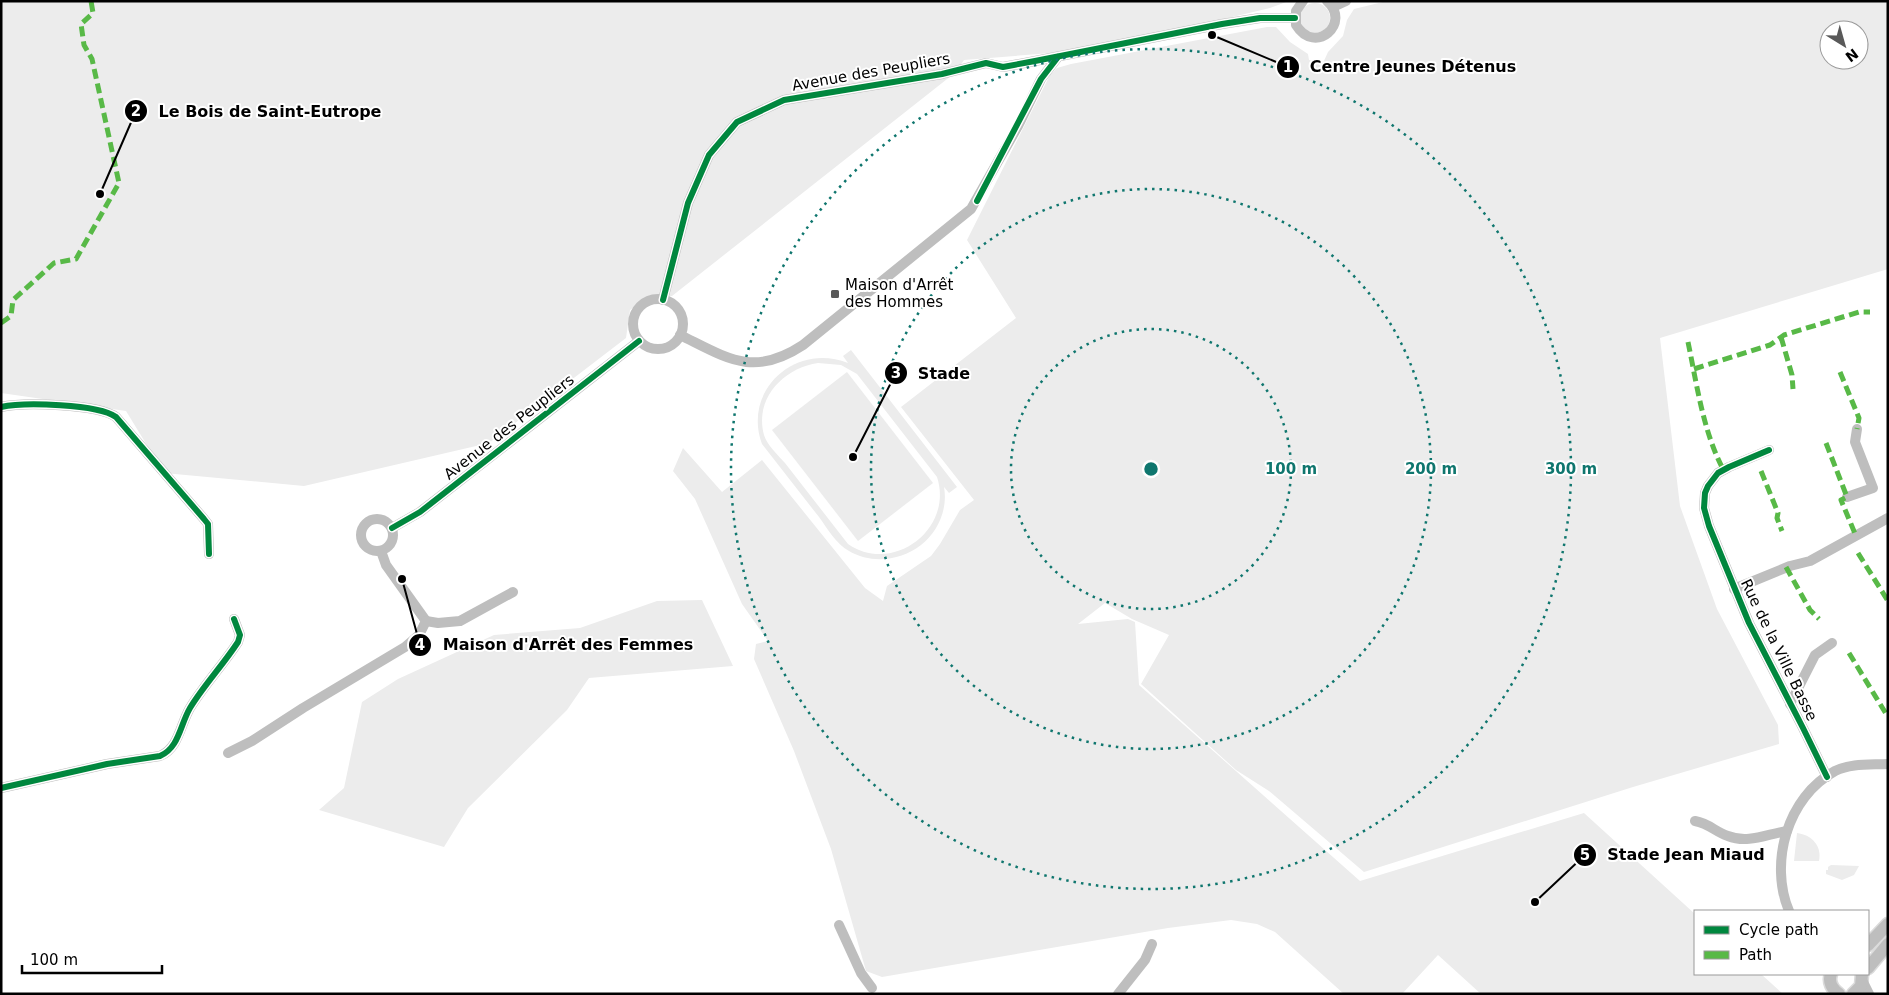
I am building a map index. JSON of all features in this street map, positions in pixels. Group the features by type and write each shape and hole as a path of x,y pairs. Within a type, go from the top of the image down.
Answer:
{"main road":[{"path":"1869,944 1888,924"},
{"path":"1869,969 1888,944"},
{"path":"1853,994 1858,990 1864,975"},
{"path":"1822,994 1830,978"},
{"path":"1830,978 1836,991 1840,994"}],"street":[{"path":"1303,1 1296,11 1296,25 1305,36 1319,37 1325,35 1334,26 1335,13 1330,4 1346,1"},
{"name":"Avenue des Peupliers","path":"663,300 688,203 710,155 737,122 784,100 942,74 986,64 1002,67 1222,24 1260,18 1295,18"},
{"path":"680,335 721,356 750,363 763,363 778,359 803,345 971,209 1041,79 1058,57"},
{"path":"654,299 669,302 679,310 683,322 680,335 668,347 660,349 647,347 638,341 634,333 632,324 638,308 654,299"},
{"name":"Avenue des Peupliers","path":"392,528 420,512 638,341"},
{"path":"1,407 15,404 30,404 95,409 111,413 208,524 209,554"},
{"path":"1847,498 1873,488 1855,442 1857,429"},
{"name":"Rue de la Ville Basse","path":"1769,450 1723,469 1713,479 1705,493 1704,508 1748,624 1827,777"},
{"path":"379,518 384,520 392,528 390,544 380,551 372,551 363,544 360,531 372,519 379,518"},
{"path":"1734,589 1790,566 1810,561 1888,518"},
{"path":"380,551 386,565 426,621 438,623 460,621 513,592"},
{"path":"1,788 107,764 160,756 167,753 173,747 189,709 238,642 240,635 234,619"},
{"path":"228,753 252,742 303,708 405,647 419,635 426,621"},
{"path":"1790,704 1815,655 1832,643"},
{"path":"1789,910 1781,887 1782,850 1792,819 1804,800 1827,777 1836,771 1854,766 1888,764"},
{"path":"1695,821 1708,824 1729,836 1746,840 1787,831"},
{"path":"839,925 862,974 872,988"},
{"path":"1118,994 1145,960 1152,944"},
{"path":"1864,975 1869,994"}],"shaded area":[{"path":"1,1 1289,1 1270,8 1224,19 1063,52 964,60 956,72 672,296 649,296 630,310 626,338 489,443 304,486 164,473 126,411 1,393"},
{"path":"1387,1 1888,1 1888,269 1660,338 1680,506 1717,609 1778,725 1779,744 1633,787 1364,872 1269,791 1236,770 1141,684 1169,635 1132,619 1105,603 1078,624 1128,619 1135,622 1139,685 1360,881 1584,813 1694,913 1694,975 1762,975 1783,994 1481,994 1438,955 1402,994 1344,994 1275,932 1257,924 1231,920 1168,928 882,977 866,971 831,849 794,751 754,659 756,644 768,641 742,604 695,499 673,471 683,448 722,492 762,460 865,588 883,601 887,586 931,556 960,510 974,500 901,407 1016,318 967,240 1050,75 1057,68 1071,64 1267,27 1276,27 1290,42 1308,54 1309,60 1323,63 1328,52 1343,36 1347,20 1354,9"},
{"path":"1315,3 1325,8 1330,18 1325,28 1315,33 1305,28 1300,18 1305,8"},
{"path":"851,350 957,487 949,493 944,487 943,512 937,527 927,540 904,555 886,559 867,558 849,551 840,544 762,444 758,424 760,406 767,389 778,375 793,365 810,359 829,358 848,363 843,356","holes":["818,363 841,365 857,374 937,477 940,496 937,514 928,529 916,542 900,550 883,554 865,552 848,544 765,439 762,421 763,409 774,387 783,378 794,371"]},
{"path":"847,372 933,483 858,541 772,430"},
{"path":"702,600 733,666 589,678 567,710 468,808 444,847 319,810 344,788 362,702 398,679 494,635 580,628 657,601"},
{"path":"1797,833 1807,836 1815,842 1819,851 1819,861 1794,861"},
{"path":"1831,865 1859,866 1854,875 1842,880 1826,874 1826,870"}],"marked path":[{"path":"1,323 11,316 13,300 54,263 76,259 119,183 92,59 84,45 81,24 93,13 91,1"},
{"path":"1694,369 1770,345 1784,335 1859,312 1870,312"},
{"path":"1781,337 1792,375 1793,389"},
{"path":"1688,342 1710,439 1723,469"},
{"path":"1840,372 1859,418 1857,429"},
{"path":"1826,443 1847,497 1841,500 1856,536"},
{"path":"1761,471 1778,513 1777,518 1782,531"},
{"path":"1858,553 1888,601"},
{"path":"1786,567 1810,610 1819,619"},
{"path":"1849,653 1888,717"}],"cycle path":[{"path":"663,300 688,203 709,155 737,122 784,100 942,74 986,63 1003,67 1222,24 1260,18 1295,18"},
{"path":"977,201 1041,79 1058,57"},
{"path":"392,528 420,512 639,341"},
{"path":"1,407 12,405 60,405 94,409 116,417 208,524 209,554"},
{"path":"1769,450 1718,473 1705,493 1704,508 1709,526 1749,623 1827,777"},
{"path":"1,788 107,764 160,756 166,752 175,742 195,700 238,642 240,635 234,619"}],"place":[{"name":"Centre Jeunes Détenus","path":"1212,35"},
{"name":"Le Bois de Saint-Eutrope","path":"100,194"},
{"name":"Maison d'Arrêt des Hommes","path":"835,294"},
{"name":"Stade","path":"853,457"},
{"name":"Maison d'Arrêt des Femmes","path":"402,579"},
{"name":"Stade Jean Miaud","path":"1535,902"}]}
